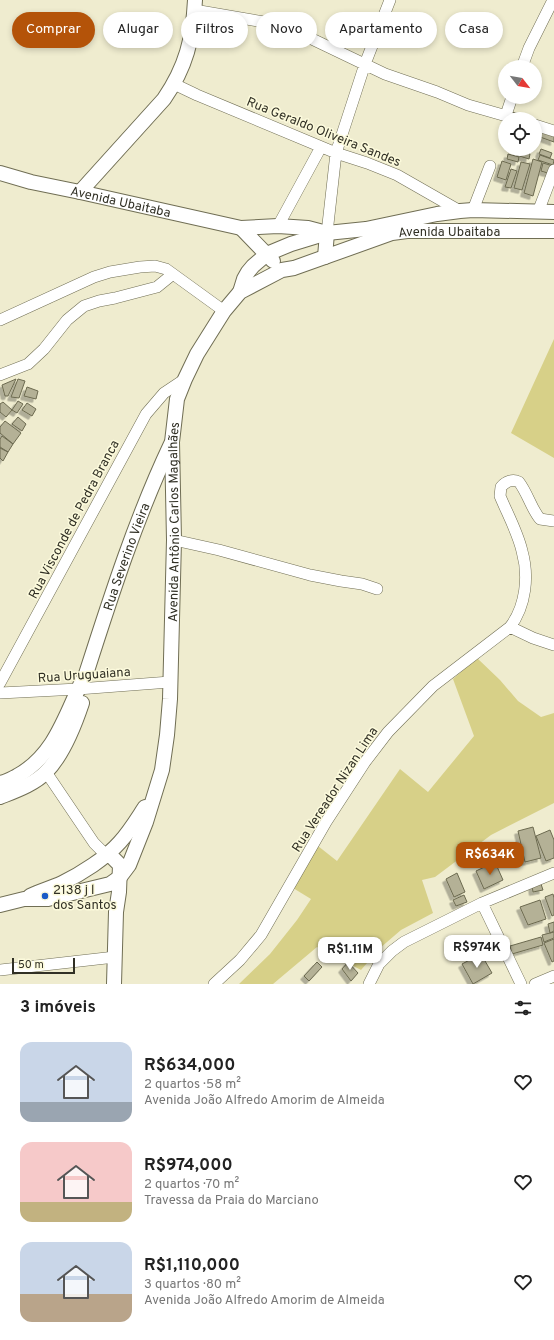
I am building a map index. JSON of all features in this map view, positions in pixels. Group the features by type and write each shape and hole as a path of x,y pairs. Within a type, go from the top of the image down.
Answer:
{"main road":[{"path":"80,192 164,99 174,84 183,65 190,42 195,5"},
{"name":"Avenida Ubaitaba","path":"0,174 241,228 278,226 308,228 327,233"},
{"name":"Avenida Ubaitaba","path":"267,254 291,244 327,233 366,229 437,214 467,210 554,212"},
{"path":"241,228 282,270"},
{"name":"Avenida Ubaitaba","path":"282,270 294,268 372,240 407,231 554,231"},
{"path":"325,257 327,233"},
{"name":"Avenida Antônio Carlos Magalhães","path":"240,292 248,272 267,254"},
{"name":"Avenida Antônio Carlos Magalhães","path":"0,905 24,900 48,899 110,884 120,877 129,865 138,846 162,770 167,735 174,540 172,442 177,399 197,354 224,311 240,292 282,270"},
{"name":"Rua Severino Vieira","path":"0,797 12,793 36,780 46,772 67,740 81,705 82,689 86,674 117,578 151,488 172,442"},
{"name":"Rua Severino Vieira","path":"0,784 27,770 47,751 82,689"},
{"name":"Avenida Antônio Carlos Magalhães","path":"24,900 40,891 62,883 83,871 119,843 134,825 146,806 162,770"},
{"path":"106,854 112,857 120,865 116,912 114,984"},
{"path":"83,871 86,882 95,887"}],"street":[{"path":"327,233 336,154 365,64 390,0"},
{"path":"525,60 553,0"},
{"path":"195,5 284,27 385,74 437,92 468,105 498,114"},
{"name":"Rua Geraldo Oliveira Sandes","path":"174,84 336,154 367,163 397,175 467,210"},
{"path":"542,127 554,131"},
{"path":"278,226 321,147"},
{"path":"467,210 490,166"},
{"path":"538,212 554,170"},
{"path":"0,320 94,276 110,272 155,266 166,269 224,311"},
{"path":"0,375 28,364 44,349 67,320 84,306 157,287 173,274"},
{"name":"Rua Visconde de Pedra Branca","path":"0,684 146,414 164,393 185,380"},
{"name":"Rua Vereador Nizan Lima","path":"214,984 240,960 261,935 326,822 365,762 388,732 433,686 510,627 514,621 521,606 526,582 525,566 522,550 500,496 501,487 512,480 519,482 526,491 534,513 540,519 554,521"},
{"path":"174,540 219,550 310,575 362,584 377,589"},
{"path":"510,627 533,638 554,645"},
{"name":"Rua Uruguaiana","path":"0,693 82,689 170,682"},
{"path":"46,772 94,843 106,854"},
{"path":"369,984 379,964 392,951 422,932 482,903 554,873"},
{"path":"482,903 521,984"},
{"path":"0,970 115,957"},
{"path":"536,984 554,976"}],"shaded area":[{"path":"554,339 554,458 511,433"},
{"path":"477,658 500,680 518,701 541,717 554,713 554,803 491,835 435,877 422,880 433,913 401,930 380,948 361,970 317,947 273,984 239,984 270,954 297,920 311,899 293,888 318,846 337,861 400,769 428,792 474,736 453,679"}],"building":[{"path":"542,131 554,135 554,142 542,138"},
{"path":"542,149 552,153 550,158 542,155"},
{"path":"508,156 519,157 518,162 507,159"},
{"path":"519,156 530,156 529,159"},
{"path":"540,156 542,156 554,160 553,165 538,160"},
{"path":"533,159 542,162 533,196 524,193"},
{"path":"502,161 511,164 506,180 497,177"},
{"path":"521,162 530,164 522,190 514,188"},
{"path":"543,163 553,166 551,174 541,171"},
{"path":"511,169 517,171 511,188 505,187"},
{"path":"16,379 8,396 5,396 2,385"},
{"path":"18,379 25,381 19,398 11,397"},
{"path":"27,387 38,391 36,399 24,396"},
{"path":"18,401 23,404 17,413 12,410"},
{"path":"3,402 12,410 6,417 0,412 0,404"},
{"path":"27,403 36,409 32,416 22,410"},
{"path":"18,417 26,424 22,431 12,424"},
{"path":"5,421 21,433 13,444 0,433 0,427"},
{"path":"2,436 13,444 8,452 0,447 0,439"},
{"path":"0,448 8,452 3,461 0,458"},
{"path":"533,827 541,858 525,862 518,831"},
{"path":"550,830 554,840 554,858 546,861 536,836"},
{"path":"495,862 503,880 484,889 476,871"},
{"path":"457,873 465,892 454,897 446,879"},
{"path":"541,884 543,890 533,892 532,886"},
{"path":"553,894 554,915 552,916 545,897"},
{"path":"464,895 467,902 456,906 453,900"},
{"path":"540,900 546,919 528,925 520,907"},
{"path":"554,922 554,931 550,933 548,924"},
{"path":"554,932 554,938 544,942 542,935"},
{"path":"541,937 543,945 512,954 510,946"},
{"path":"554,939 554,961 552,962 544,943"},
{"path":"481,954 492,973 473,984 462,964"},
{"path":"317,962 322,967 309,981 304,976"},
{"path":"348,962 358,973 351,981 342,969"}],"place":[{"name":"2138 j l dos Santos","path":"45,896"}]}
